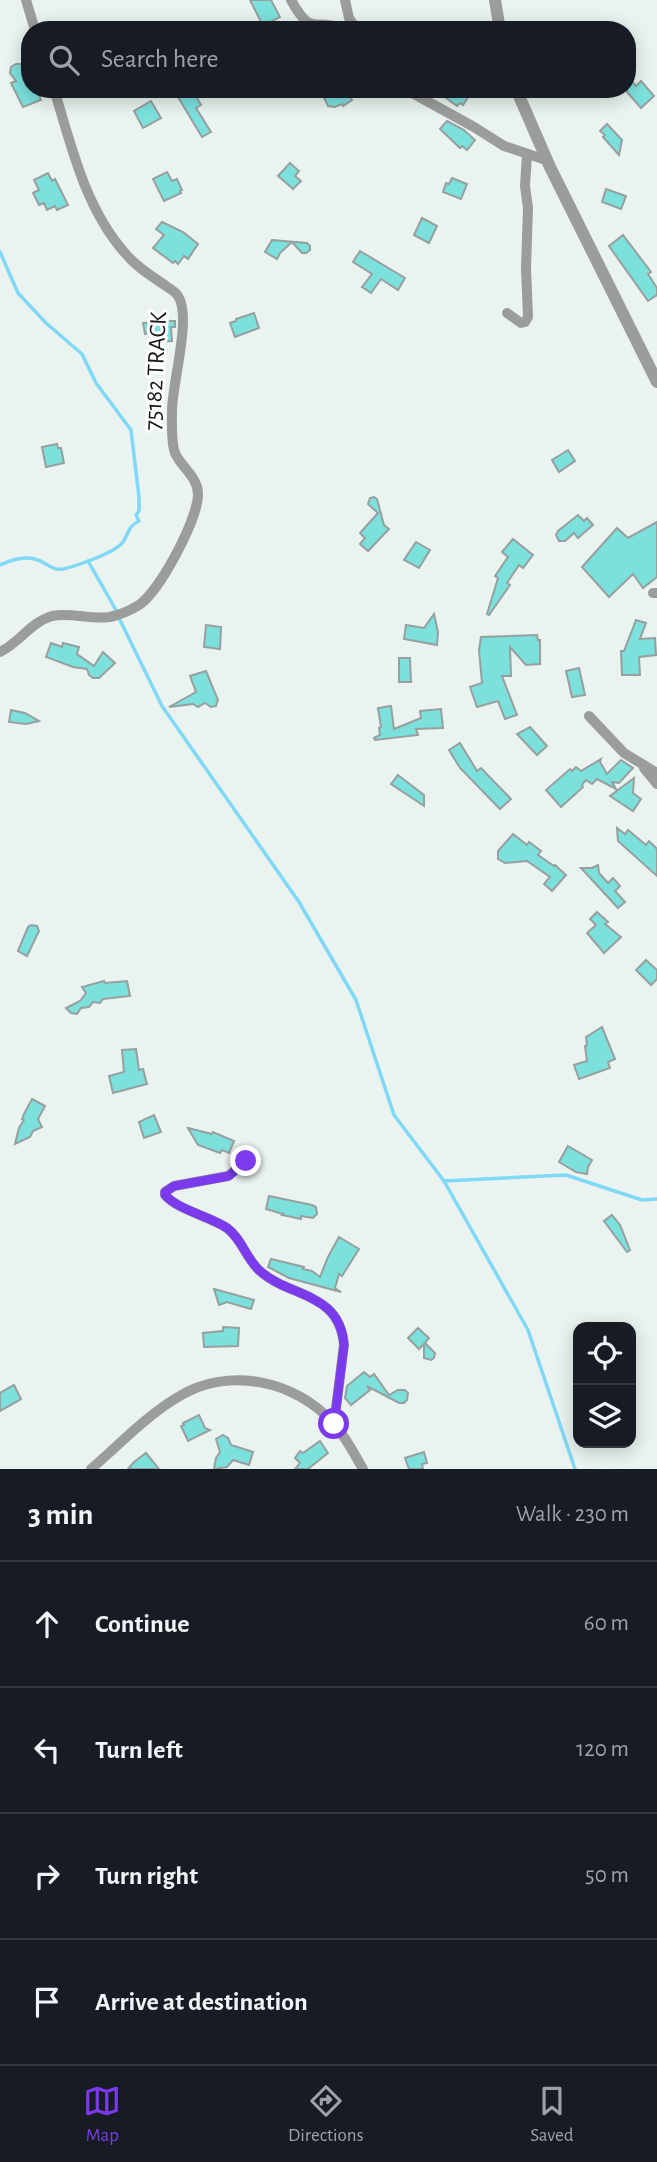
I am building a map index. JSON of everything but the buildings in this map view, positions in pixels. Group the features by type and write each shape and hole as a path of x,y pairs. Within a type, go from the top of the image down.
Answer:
{"street":[{"path":"26,0 32,21"},
{"path":"291,0 306,21"},
{"path":"345,0 351,21"},
{"path":"495,0 498,21"},
{"name":"75182 TRACK","path":"0,652 9,648 37,623 50,617 68,614 110,617 139,605 159,582 176,554 198,495 195,483 177,457 174,446 172,411 184,324 183,309 178,295 127,257 92,204 57,98"},
{"path":"421,98 505,146 546,160"},
{"path":"520,98 546,160 657,382"},
{"path":"507,313 522,323 528,317 528,208 525,186 527,154"},
{"path":"589,716 617,747 657,773"},
{"path":"640,764 657,783"},
{"path":"246,1161 229,1176 174,1186 165,1192 165,1195 175,1203 230,1230 258,1270 319,1301 337,1321 343,1332 344,1345 334,1424"},
{"path":"91,1469 179,1396 215,1382 247,1380 278,1385 323,1413 334,1424 363,1469"}],"waterway":[{"path":"0,252 18,293 46,323 82,354 96,383 131,430 139,497 139,511 136,515 139,521 131,527 119,546 104,555 63,569 56,569 29,558 0,565"},
{"path":"88,561 116,610"},
{"path":"119,618 162,706 299,902 356,1000 394,1115 444,1181 528,1330 575,1469"},
{"path":"444,1181 566,1175 642,1200 657,1199"}],"route":[{"path":"246,1161 229,1176 174,1186 165,1192 165,1195 175,1203 230,1230 258,1270 310,1295 331,1312 343,1332 344,1345 334,1424"}]}
